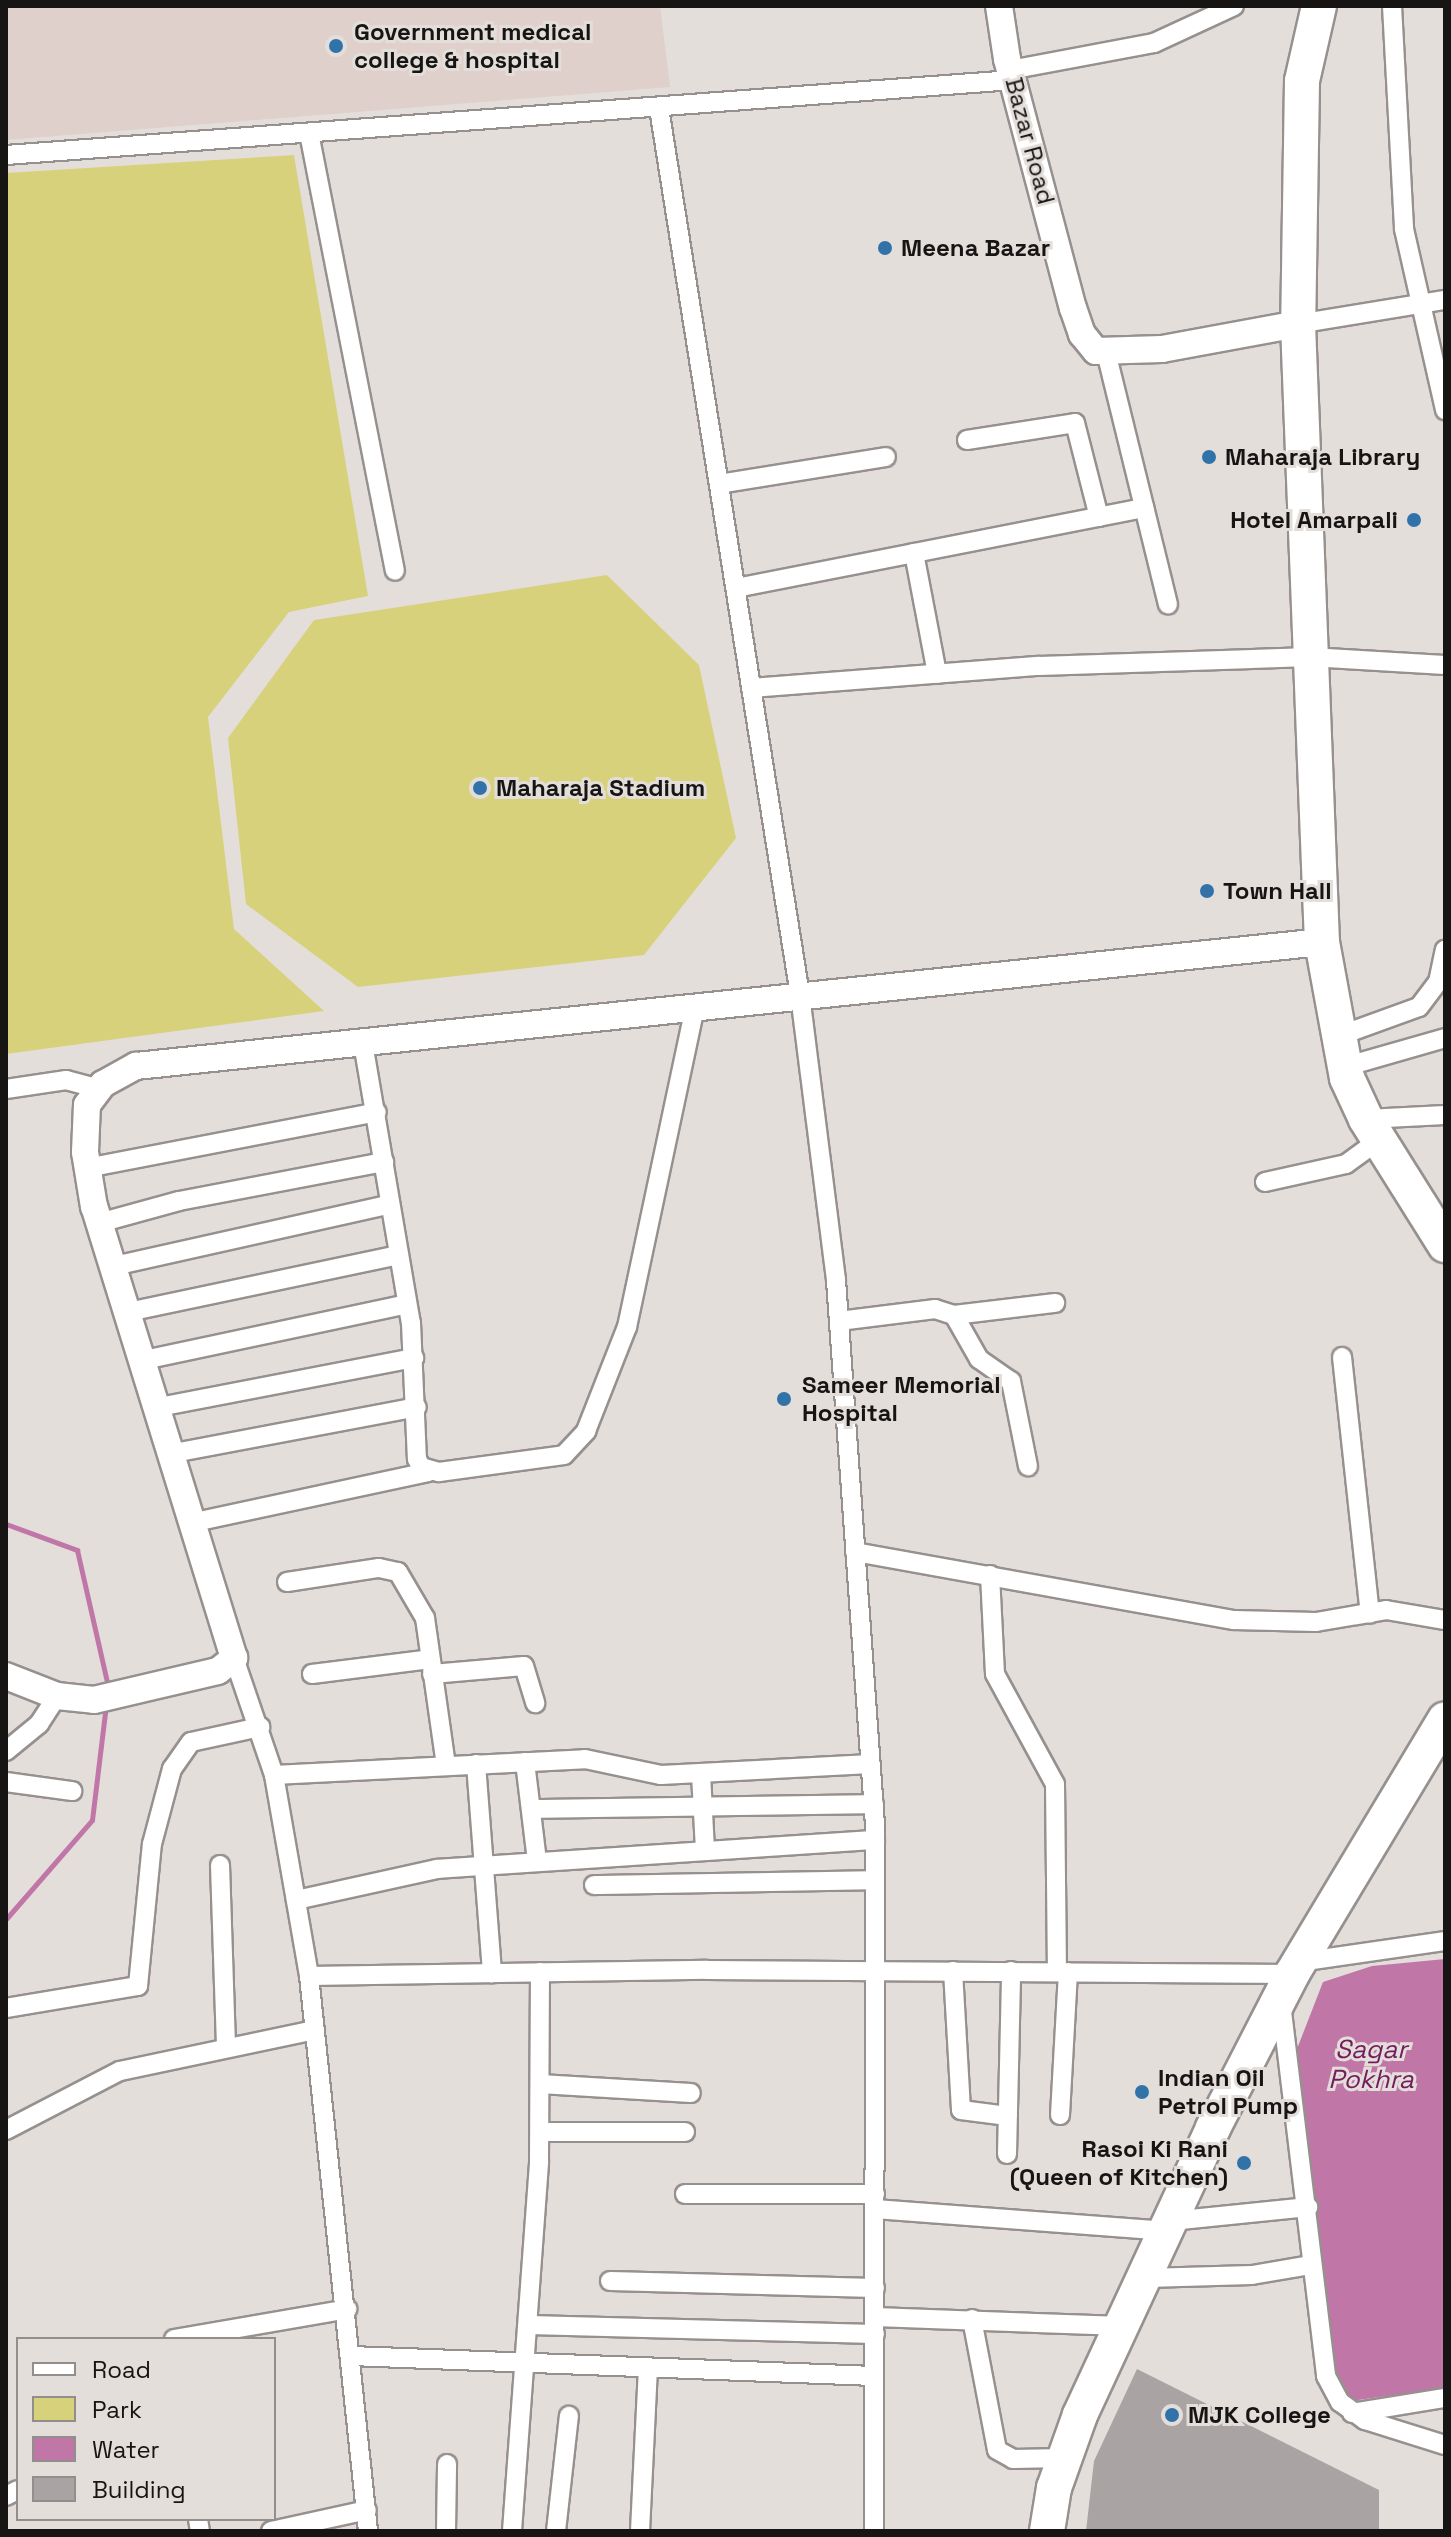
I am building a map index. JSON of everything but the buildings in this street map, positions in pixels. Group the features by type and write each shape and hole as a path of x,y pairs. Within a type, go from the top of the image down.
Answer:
{"highway":[{"path":"1319,6 1302,81 1298,324 1322,942 1340,1052 1372,1130 1445,1245"},
{"path":"1047,2531 1063,2458 1169,2226 1291,1978 1445,1719"}],"street":[{"name":"Bazar Road","path":"999,6 1012,75 1073,308 1082,334 1106,352"},
{"path":"6,155 659,108 1012,75 1154,43 1234,6"},
{"path":"1392,6 1404,229 1419,304 1437,344 1445,410"},
{"path":"659,108 800,995 839,1321 874,1804 874,2531"},
{"path":"309,133 395,571"},
{"path":"1168,605 1106,352 1162,349 1445,300"},
{"path":"967,440 1075,423 1099,517"},
{"path":"719,484 886,457"},
{"path":"736,588 1144,508"},
{"path":"914,553 937,674"},
{"path":"751,688 937,674 1310,657 1445,665"},
{"path":"368,2531 347,2309 309,1976 274,1775 234,1658 174,1453 99,1223 87,1168 87,1105 100,1089 136,1066 1322,942"},
{"path":"1340,1052 1419,1007 1438,982 1445,950"},
{"path":"195,1522 429,1472 564,1455 586,1431 627,1327 695,1008"},
{"path":"1340,1052 1445,1038"},
{"path":"363,1043 407,1304 414,1358 417,1459 429,1472"},
{"path":"6,1089 66,1080 100,1089"},
{"path":"87,1168 377,1112"},
{"path":"1265,1182 1346,1164 1372,1130 1445,1115"},
{"path":"99,1223 384,1162"},
{"path":"114,1266 388,1205"},
{"path":"128,1312 398,1255"},
{"path":"839,1321 935,1309 954,1315 1055,1303"},
{"path":"144,1360 407,1304"},
{"path":"954,1315 979,1359 1011,1381 1028,1466"},
{"path":"1342,1357 1370,1613"},
{"path":"159,1407 414,1358"},
{"path":"174,1453 417,1407"},
{"path":"855,1552 1234,1620 1316,1622 1399,1611 1445,1620"},
{"path":"287,1582 392,1568 423,1609 446,1766"},
{"path":"990,1575 995,1674 1055,1784 1063,1972 1060,2115"},
{"path":"6,1676 57,1696 106,1698 218,1671 234,1658"},
{"path":"312,1674 431,1666 524,1666 535,1703"},
{"path":"6,1751 39,1724 57,1696"},
{"path":"6,2008 138,1986 152,1844 172,1769 191,1742 260,1727"},
{"path":"274,1775 595,1759 661,1775 871,1764"},
{"path":"525,1762 537,1861"},
{"path":"476,1764 487,1865 492,1973"},
{"path":"701,1774 705,1851"},
{"path":"6,1782 72,1791"},
{"path":"532,1809 704,1809 874,1804"},
{"path":"296,1900 487,1865 875,1840"},
{"path":"220,1865 226,2046"},
{"path":"594,1885 875,1880"},
{"path":"309,1976 875,1970 1291,1978 1445,1941"},
{"path":"953,1971 961,2110 1008,2116"},
{"path":"1007,2154 1011,1971"},
{"path":"512,2531 527,2363 540,2132 540,1972"},
{"path":"1291,1978 1311,2265 1326,2376 1352,2413 1445,2445"},
{"path":"6,2130 120,2071 226,2046 315,2030"},
{"path":"540,2084 691,2093"},
{"path":"540,2132 685,2132"},
{"path":"685,2194 875,2202 1169,2226 1308,2207"},
{"path":"1146,2278 1252,2275 1311,2265"},
{"path":"610,2281 875,2288"},
{"path":"186,2337 347,2309"},
{"path":"529,2325 875,2325 972,2319 1123,2326"},
{"path":"972,2319 997,2450 1013,2459 1063,2458"},
{"path":"351,2356 874,2376"},
{"path":"640,2531 648,2368"},
{"path":"1352,2413 1445,2398"},
{"path":"556,2531 569,2416"},
{"path":"446,2531 447,2464"},
{"path":"271,2531 367,2510"}],"shaded area":[{"name":"Government medical college & hospital","path":"6,6 660,6 670,87 6,140"}],"green space":[{"path":"294,155 368,596 289,612 208,717 234,929 324,1011 6,1054 6,173"},
{"name":"Maharaja Stadium","path":"607,575 699,665 736,838 644,955 358,987 246,904 228,738 314,620"}],"water":[{"name":"Sagar Pokhra","path":"1445,1959 1445,2388 1351,2401 1333,2371 1295,2054 1323,1982 1372,1966"}],"waterway":[{"path":"6,1524 77,1550 108,1687"},
{"path":"6,1919 92,1820 106,1705"}],"place":[{"name":"Government medical college & hospital","path":"336,46"},
{"name":"Meena Bazar","path":"885,248"},
{"name":"Maharaja Library","path":"1209,457"},
{"name":"Hotel Amarpali","path":"1414,520"},
{"name":"Maharaja Stadium","path":"480,788"},
{"name":"Town Hall","path":"1207,891"},
{"name":"Sameer Memorial Hospital","path":"784,1399"},
{"name":"Indian Oil Petrol Pump","path":"1142,2092"},
{"name":"Rasoi Ki Rani (Queen of Kitchen)","path":"1244,2163"},
{"name":"MJK College","path":"1172,2415"}]}
